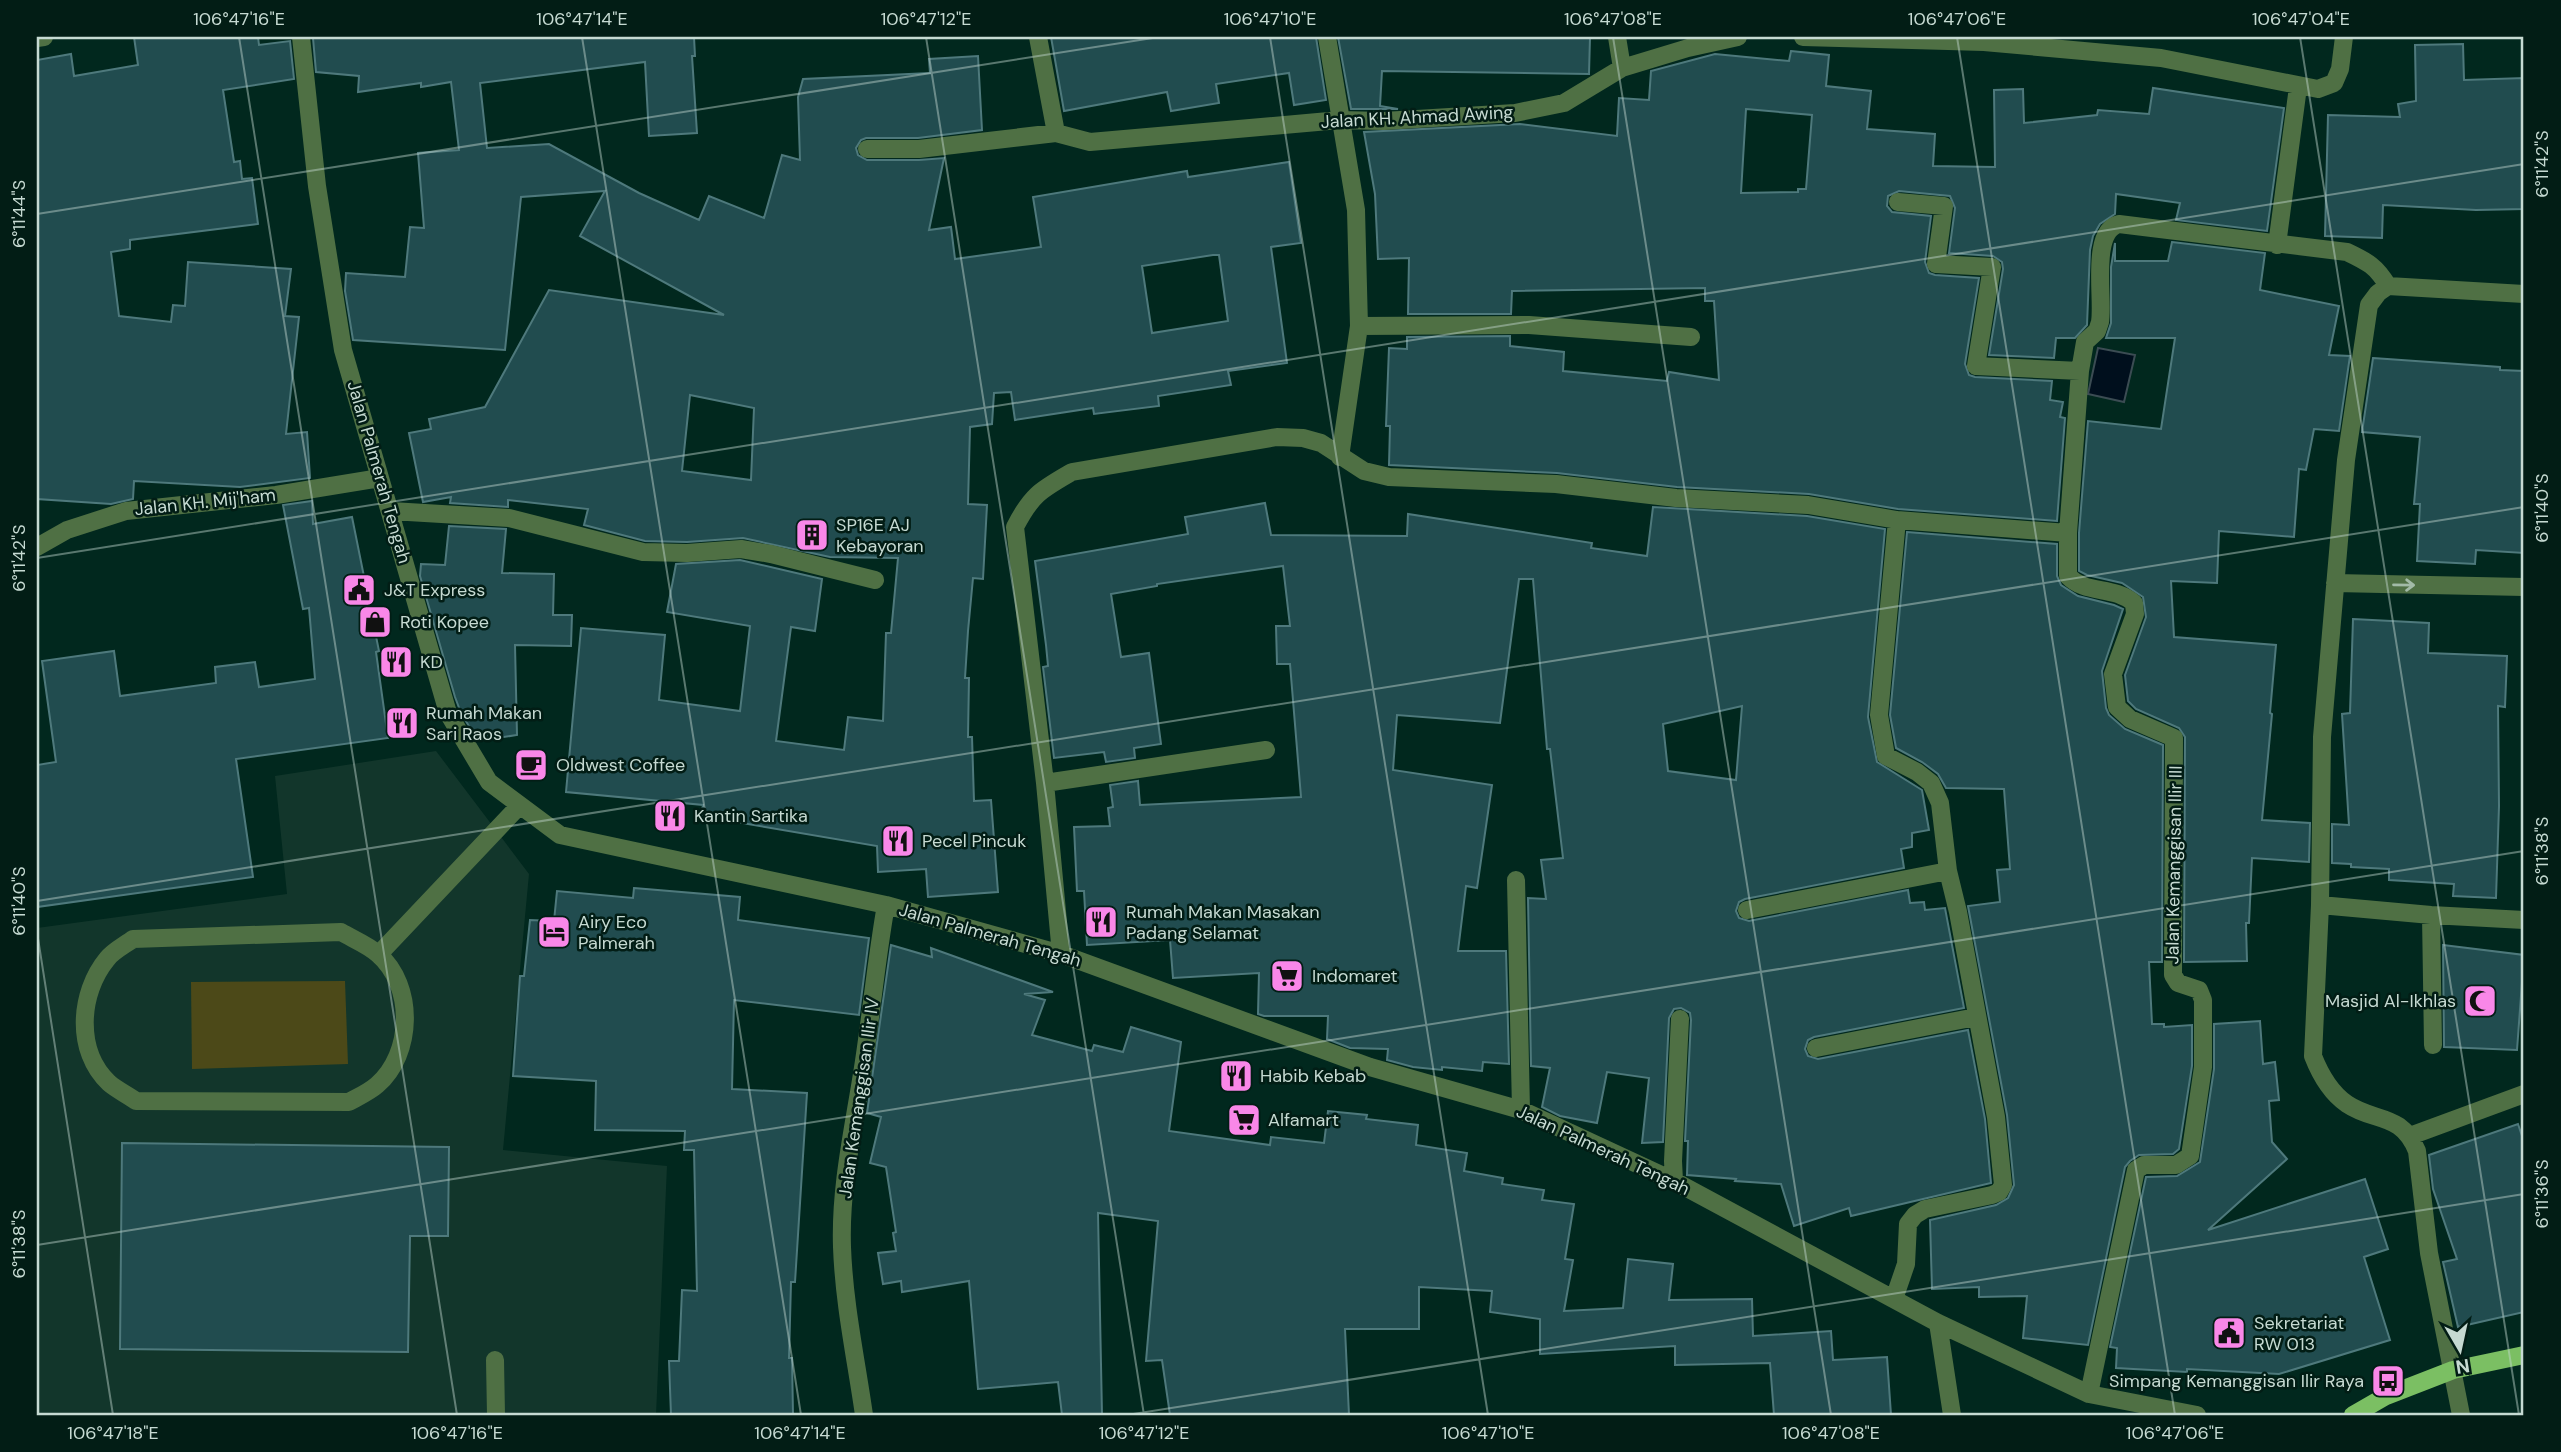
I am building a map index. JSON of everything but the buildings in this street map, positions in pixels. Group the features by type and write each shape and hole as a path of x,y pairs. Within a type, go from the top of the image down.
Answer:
{"main road":[{"path":"2353,1415 2386,1396 2453,1370 2524,1355"}],"street":[{"path":"37,38 44,37"},
{"name":"Jalan Palmerah Tengah","path":"300,37 317,186 343,351 448,713 489,782 560,835 886,905 1061,954 1370,1067 1521,1110 1674,1181 1938,1323 2089,1394 2197,1415"},
{"path":"867,149 919,149 1056,132 1038,37"},
{"path":"1327,37 1356,210 1359,326 1340,457"},
{"path":"1617,37 1622,68"},
{"name":"Jalan KH. Ahmad Awing","path":"1056,132 1083,141 1340,120 1384,121 1516,113 1564,103 1622,68 1688,48 1738,37"},
{"path":"1803,37 1984,42 2148,57 2318,89 2334,83 2340,69 2344,37"},
{"path":"2277,244 2298,87"},
{"path":"1898,202 1944,206 1936,264 1992,267 1976,366 2080,371"},
{"path":"1061,954 1045,783 1015,527 1028,502 1047,486 1072,472 1277,438 1303,438 1321,443 1364,471 1389,477 1556,484 1676,498 1808,505 1897,520 2068,533 2080,371 2085,342 2097,331 2100,323 2102,244 2106,231 2112,226 2127,224 2347,253 2370,262 2388,286"},
{"path":"2461,1415 2429,1253 2417,1151 2410,1136 2397,1125 2347,1104 2320,1075 2313,1056 2320,905 2322,737 2346,460 2369,305 2378,293 2388,286 2524,294"},
{"path":"1359,326 1529,325 1691,337"},
{"name":"Jalan KH. Mij'ham","path":"37,547 67,530 125,511 276,495 380,478"},
{"path":"391,511 509,518 643,552 751,551 875,580"},
{"path":"1894,1299 1906,1264 1908,1224 1915,1215 1925,1209 1992,1195 1999,1192 2003,1185 1996,1117 1948,871 1940,803 1931,783 1917,772 1886,756 1879,715 1897,520"},
{"name":"Jalan Kemanggisan Ilir III","path":"2068,533 2068,576 2073,582 2087,588 2124,594 2134,603 2135,614 2113,674 2117,707 2122,715 2174,738 2173,975 2178,983 2199,990 2203,1000 2203,1066 2190,1156 2176,1165 2144,1165 2136,1170 2089,1394"},
{"path":"2335,583 2524,587"},
{"path":"1045,783 1266,750"},
{"path":"379,954 520,805"},
{"path":"1747,910 1948,871"},
{"path":"1516,880 1521,1110"},
{"name":"Jalan Kemanggisan Ilir IV","path":"864,1415 846,1307 843,1213 846,1161 886,905"},
{"path":"2320,905 2524,920"},
{"path":"2431,915 2433,1045"},
{"path":"341,932 379,954 398,980 406,1012 399,1053 378,1084 349,1102 136,1101 108,1082 91,1057 83,1021 87,996 107,958 133,939 341,932"},
{"path":"1816,1048 1976,1017"},
{"path":"1674,1181 1680,1020"},
{"path":"2410,1136 2524,1094"},
{"path":"1938,1323 1952,1415"},
{"path":"495,1360 496,1415"}],"shaded area":[{"path":"436,751 529,874 503,1150 667,1166 656,1415 37,1415 37,928 287,894 275,776"},
{"path":"345,981 348,1064 192,1069 191,982"}],"water":[{"path":"2098,348 2135,355 2124,402 2088,394"}],"place":[{"name":"SP16E AJ Kebayoran","path":"812,535"},
{"name":"J&T Express","path":"359,590"},
{"name":"Roti Kopee","path":"375,622"},
{"name":"KD","path":"396,662"},
{"name":"Rumah Makan Sari Raos","path":"402,723"},
{"name":"Oldwest Coffee","path":"531,765"},
{"name":"Kantin Sartika","path":"670,816"},
{"name":"Pecel Pincuk","path":"898,841"},
{"name":"Rumah Makan Masakan Padang Selamat","path":"1101,922"},
{"name":"Airy Eco Palmerah","path":"554,932"},
{"name":"Indomaret","path":"1287,976"},
{"name":"Masjid Al-Ikhlas","path":"2480,1001"},
{"name":"Habib Kebab","path":"1236,1076"},
{"name":"Alfamart","path":"1244,1120"},
{"name":"Sekretariat RW 013","path":"2229,1333"},
{"name":"Simpang Kemanggisan Ilir Raya","path":"2388,1381"}]}
